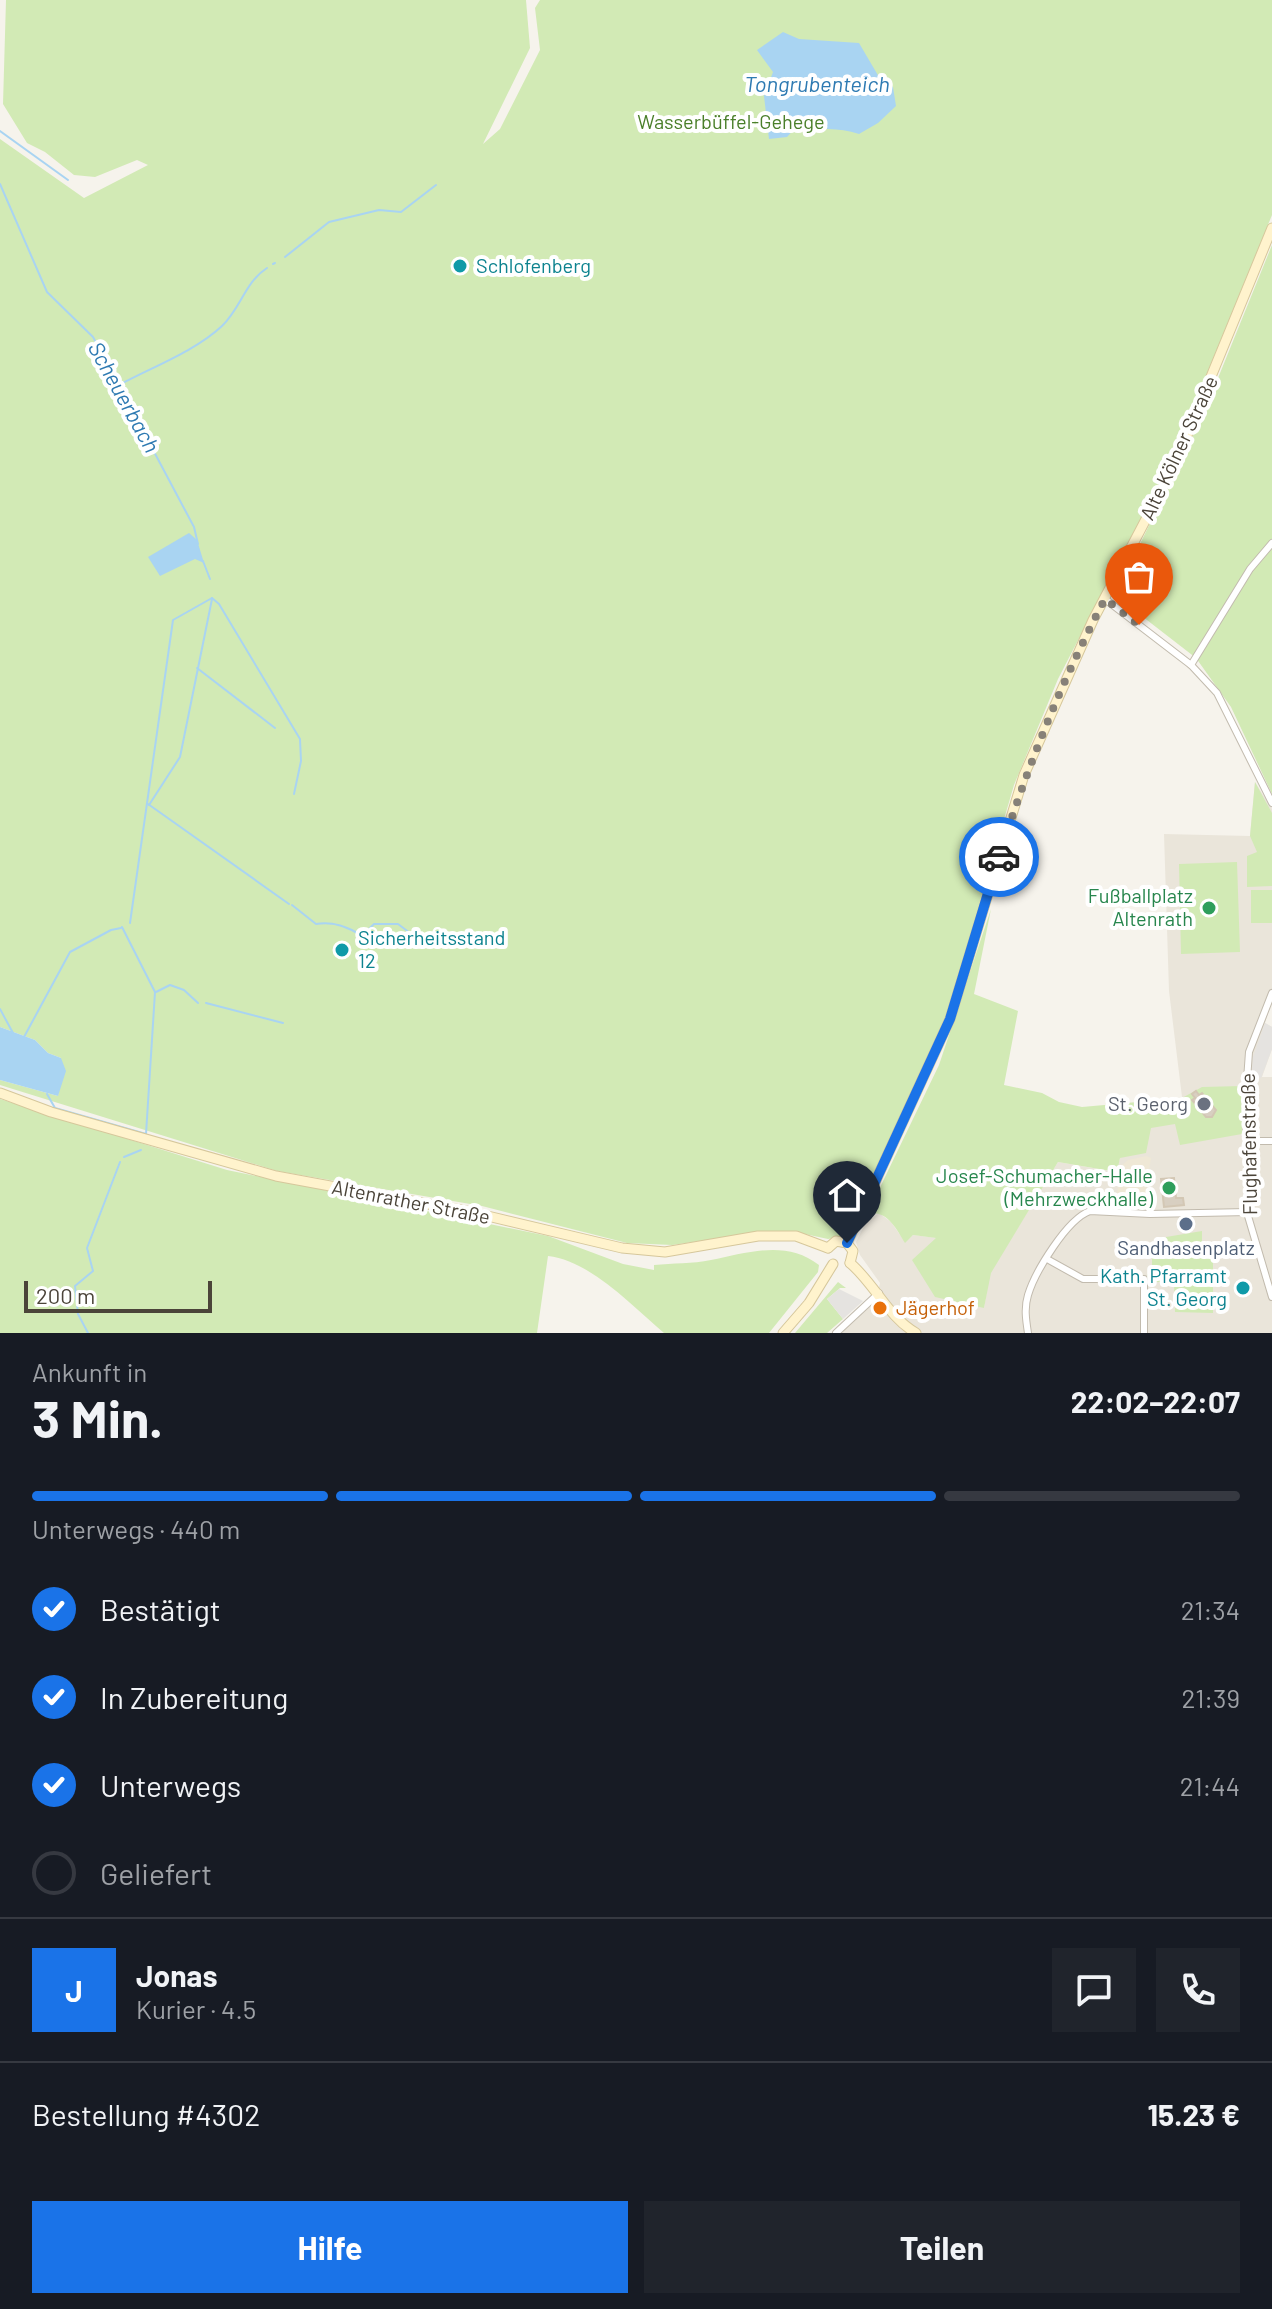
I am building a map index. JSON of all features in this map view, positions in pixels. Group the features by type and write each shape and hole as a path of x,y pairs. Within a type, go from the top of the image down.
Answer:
{"main road":[{"name":"Alte Kölner Straße","path":"847,1243 950,1019 1024,775 1062,686 1176,462 1272,228"},
{"name":"Altenrather Straße","path":"0,1093 51,1112 276,1176 471,1212 622,1248 665,1252 758,1236 796,1236 828,1248"},
{"path":"836,1241 847,1243 853,1251 850,1263 842,1266 833,1264 827,1256 828,1248 836,1241"},
{"path":"850,1263 901,1322 916,1333"},
{"path":"783,1333 821,1286 833,1264"}],"street":[{"path":"1191,665 1250,569 1272,543"},
{"path":"1105,599 1191,665 1217,693 1229,711 1272,803"},
{"name":"Flughafenstraße","path":"1272,993 1248,1058 1247,1137 1248,1212 1272,1297"},
{"path":"1247,1137 1255,1141 1272,1141"},
{"path":"1028,1333 1028,1294 1068,1227 1087,1211 1150,1214 1248,1212"},
{"path":"1047,1259 1083,1279 1144,1279 1144,1333"},
{"path":"836,1333 879,1293"}],"shaded area":[{"path":"1255,782 1272,809 1272,1001 1265,1023 1272,1027 1272,1049 1262,1077 1272,1077 1272,1333 840,1333 876,1301 880,1283 860,1255 856,1242 865,1224 879,1213 891,1222 905,1242 913,1235 937,1238 984,1308 990,1273 1058,1162 1116,1172 1120,1158 1156,1100 1182,1097 1169,991 1164,834 1250,836"},
{"path":"1265,1023 1272,1027 1272,1049 1261,1078 1251,1078 1253,1057"},
{"path":"1146,1156 1151,1158 1143,1210 1119,1210 1115,1205 1122,1165 1128,1160"},
{"path":"839,1289 863,1301 843,1319 827,1299"}],"green space":[{"name":"Wasserbüffel-Gehege","path":"6,0 526,0 530,48 483,144 500,129 540,50 535,8 540,0 1272,0 1272,215 1173,456 1058,679 1014,785 948,1011 856,1213 840,1237 828,1239 800,1233 756,1233 672,1245 627,1243 482,1206 277,1171 0,1085 0,1080 58,1096 61,1058 48,1053 35,1040 0,1027 0,139 84,198 148,165 137,160 95,177 74,175 45,152 27,143 3,104"},
{"path":"1272,245 1272,794 1231,707 1196,658 1125,603 1117,591 1203,415"},
{"path":"1255,782 1272,813 1272,886 1247,887 1247,856 1257,852 1250,836"},
{"name":"Fußballplatz Altenrath","path":"1237,862 1240,952 1181,954 1179,864"},
{"path":"1251,890 1272,890 1272,923 1251,923"},
{"path":"991,909 974,994 1018,1011 1004,1085 1042,1093 1059,1102 1082,1107 1182,1098 1202,1087 1242,1086 1242,1134 1180,1145 1175,1124 1151,1128 1146,1153 1120,1158 1117,1172 1058,1162 991,1273 984,1308 935,1297 912,1260 936,1238 913,1235 905,1243 888,1219 872,1213 872,1204 939,1065"},
{"path":"0,1099 227,1170 548,1236 623,1264 654,1270 654,1265 780,1250 806,1257 819,1265 818,1272 769,1333 664,1333 595,1275 580,1266 548,1256 537,1333 0,1333"},
{"path":"1202,1231 1202,1245 1213,1245 1213,1313 1175,1312 1174,1282 1147,1282 1147,1274 1152,1273 1152,1255 1147,1255 1147,1245 1165,1245 1166,1237"},
{"path":"838,1282 846,1288 840,1288 827,1299 843,1319 827,1333 795,1333"}],"water":[{"name":"Tongrubenteich","path":"783,32 799,39 859,43 879,77 893,87 896,106 878,123 859,134 797,126 787,137 769,139 764,96 773,72 757,50"},
{"path":"189,533 197,540 204,563 195,559 160,576 148,557"},
{"path":"0,1027 35,1040 48,1053 61,1058 66,1071 58,1096 0,1080"}],"building":[{"name":"St. Georg","path":"1196,1091 1199,1095 1202,1093 1216,1110 1212,1117 1206,1117 1192,1100 1195,1098 1192,1094"},
{"name":"Josef-Schumacher-Halle (Mehrzweckhalle)","path":"1174,1178 1176,1198 1183,1198 1184,1205 1164,1207 1161,1179"}],"waterway":[{"path":"0,131 68,180"},
{"name":"Scheuerbach","path":"0,184 47,292 93,337 194,527 198,544"},
{"path":"285,257 329,222 379,210 401,212 436,185"},
{"path":"119,385 211,335 228,319 253,280 267,268"},
{"name":"Scheuerbach","path":"203,561 210,579"},
{"path":"212,598 219,604 300,739 301,761 294,794"},
{"path":"130,923 173,620 212,598"},
{"name":"Scheuerbach","path":"149,805 180,757 212,599"},
{"path":"197,668 275,728"},
{"path":"148,804 289,904"},
{"path":"292,905 316,924 340,926 362,936 374,924 398,924 422,942"},
{"path":"47,1094 55,1108 146,1134 155,992 122,927"},
{"path":"24,1037 70,952 111,930 121,928"},
{"path":"156,992 170,985 184,990 198,1003"},
{"path":"206,1003 283,1023"},
{"path":"0,1009 13,1033"},
{"path":"124,1157 141,1150"},
{"path":"88,1333 78,1314 75,1286 93,1271 87,1248 120,1162"}],"way so far":[{"path":"999,857 1024,775 1062,686 1105,599 1139,625"}],"place":[{"name":"Schlofenberg","path":"460,266"},
{"name":"Fußballplatz Altenrath","path":"1209,908"},
{"name":"Sicherheitsstand 12","path":"342,950"},
{"name":"St. Georg","path":"1204,1104"},
{"name":"Josef-Schumacher-Halle (Mehrzweckhalle)","path":"1169,1188"},
{"name":"Sandhasenplatz","path":"1186,1224"},
{"name":"Kath. Pfarramt St. Georg","path":"1243,1288"},
{"name":"Jägerhof","path":"880,1308"}],"route":[{"path":"847,1243 950,1019 999,857"}]}
